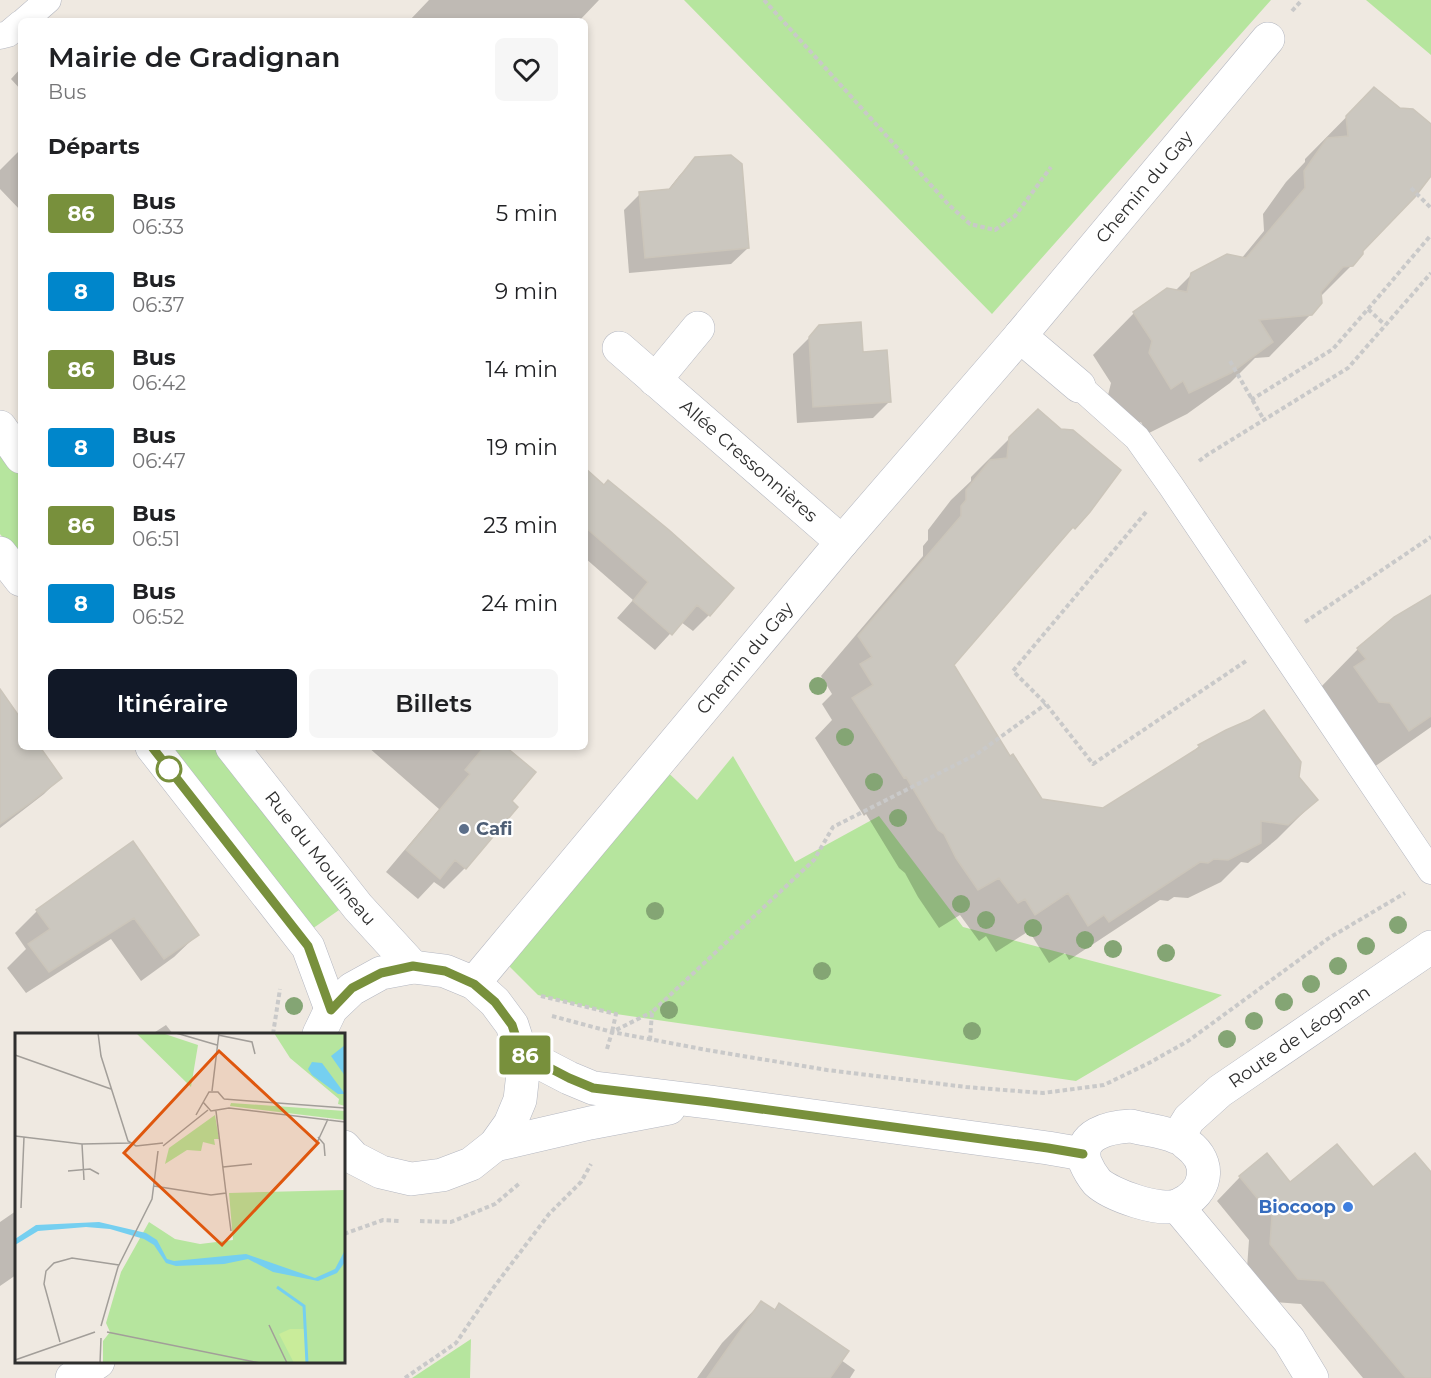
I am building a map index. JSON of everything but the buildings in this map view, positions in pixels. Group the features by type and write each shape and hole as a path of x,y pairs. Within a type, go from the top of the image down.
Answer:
{"street":[{"name":"Chemin du Gay","path":"474,984 842,542 1020,336 1268,39"},
{"path":"655,380 698,328"},
{"path":"1020,336 1079,386"},
{"name":"Allée Cressonnières","path":"619,348 842,542"},
{"path":"0,427 18,453"},
{"path":"0,553 18,576"},
{"path":"154,750 308,946 325,1022"},
{"name":"Rue du Moulineau","path":"234,750 358,907 413,966"},
{"name":"Route de Léognan","path":"1178,1137 1189,1119 1220,1090 1431,947"},
{"path":"325,1022 352,988 381,973 413,966 445,971 474,984 495,1002 516,1039 523,1073 520,1100 510,1124 495,1145 471,1164 442,1175 411,1179 381,1172 347,1158"},
{"path":"516,1039 569,1078 593,1088 1083,1154"},
{"path":"495,1145 590,1123 710,1102"},
{"path":"1131,1126 1178,1137 1196,1150 1202,1162 1204,1177 1200,1190 1177,1206 1154,1206 1134,1201 1109,1190 1097,1181 1088,1169 1083,1154 1087,1142 1094,1135 1116,1127 1131,1126"},
{"path":"1177,1206 1289,1340 1312,1378"},
{"path":"72,1378 96,1363"}],"lane":[{"path":"27,18 48,0"},
{"path":"0,36 8,34 18,25"},
{"path":"1079,386 1137,438 1431,871"}],"path":[{"path":"764,0 948,204 970,224 995,230 1015,216 1051,167"},
{"path":"1411,188 1431,208"},
{"path":"1251,400 1333,349 1431,235"},
{"path":"1171,486 1207,454 1348,368 1431,273"},
{"path":"1368,309 1385,326"},
{"path":"1230,361 1264,420"},
{"path":"1144,514 1013,670 1046,704 1093,764 1244,663"},
{"path":"1275,642 1431,537"},
{"path":"593,1088 612,1032 652,1012 814,860 833,827 976,754 1046,704"},
{"path":"516,1039 550,1016 650,1040 827,1070 966,1087 1043,1093 1104,1085 1188,1041 1329,938 1411,889"},
{"path":"650,1040 652,1012"},
{"path":"405,1378 456,1343 494,1287 549,1214 581,1182 594,1158 590,1123"}],"green space":[{"path":"684,0 1271,0 992,314"},
{"path":"1366,0 1431,0 1431,55"},
{"path":"0,445 18,470 18,556 0,534"},
{"path":"170,750 222,750 339,910 312,929"},
{"path":"733,756 795,862 879,816 963,927 1222,995 1076,1081 616,1014 538,995 507,964 658,763 697,800"},
{"path":"471,1339 470,1378 412,1378"}],"bus line":[{"name":"86","path":"154,750 308,946 331,1010 352,988 381,973 413,966 445,971 474,984 495,1002 512,1025 521,1053 593,1088 1083,1154"}],"place":[{"name":"Cafi","path":"464,829"},
{"name":"Biocoop","path":"1348,1207"}]}
